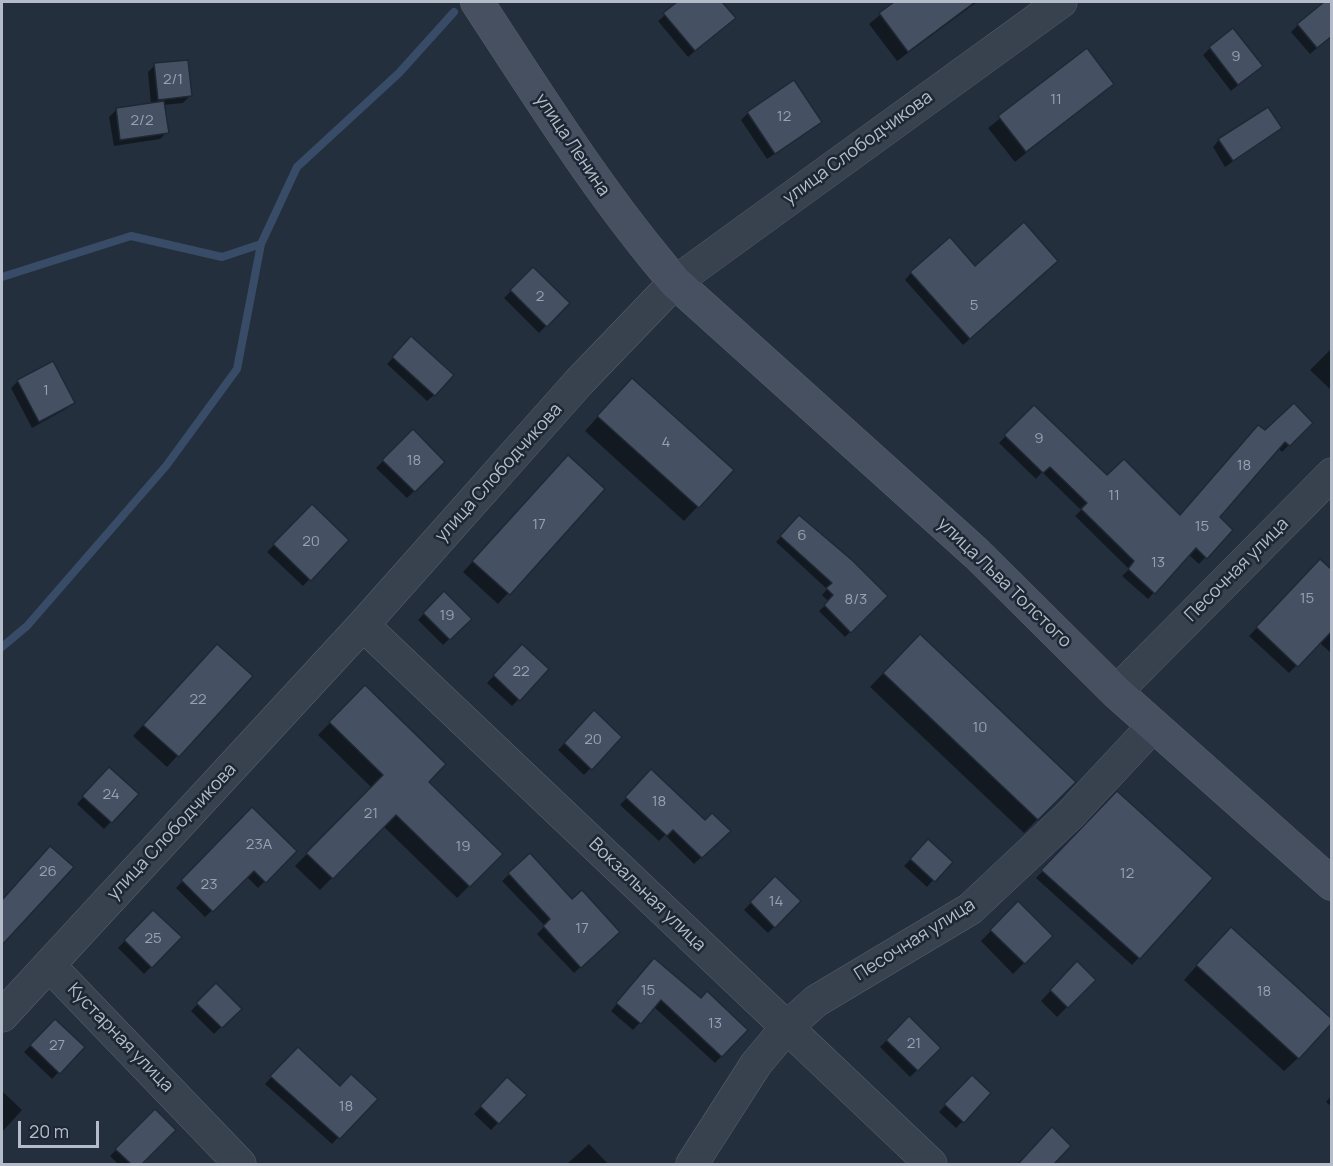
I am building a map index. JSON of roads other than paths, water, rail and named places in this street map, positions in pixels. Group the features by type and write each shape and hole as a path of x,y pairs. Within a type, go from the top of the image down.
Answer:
{"main road":[{"name":"улица Ленина","path":"477,2 601,189 637,238 675,282"},
{"name":"улица Льва Толстого","path":"675,282 977,554 1116,692 1332,884"}],"street":[{"name":"улица Слободчикова","path":"2,1016 363,625 579,382 675,282 1061,2"},
{"name":"Песочная улица","path":"1116,692 1332,474"},
{"name":"Вокзальная улица","path":"363,625 931,1164"},
{"name":"Песочная улица","path":"692,1164 756,1064 786,1028 816,1001 970,909 1070,815 1154,725"},
{"name":"Кустарная улица","path":"49,964 240,1164"}],"waterway":[{"path":"2,647 27,626 166,466 237,369 261,244 297,167 399,73 454,12"},
{"path":"2,277 131,236 222,257 261,244"}]}
